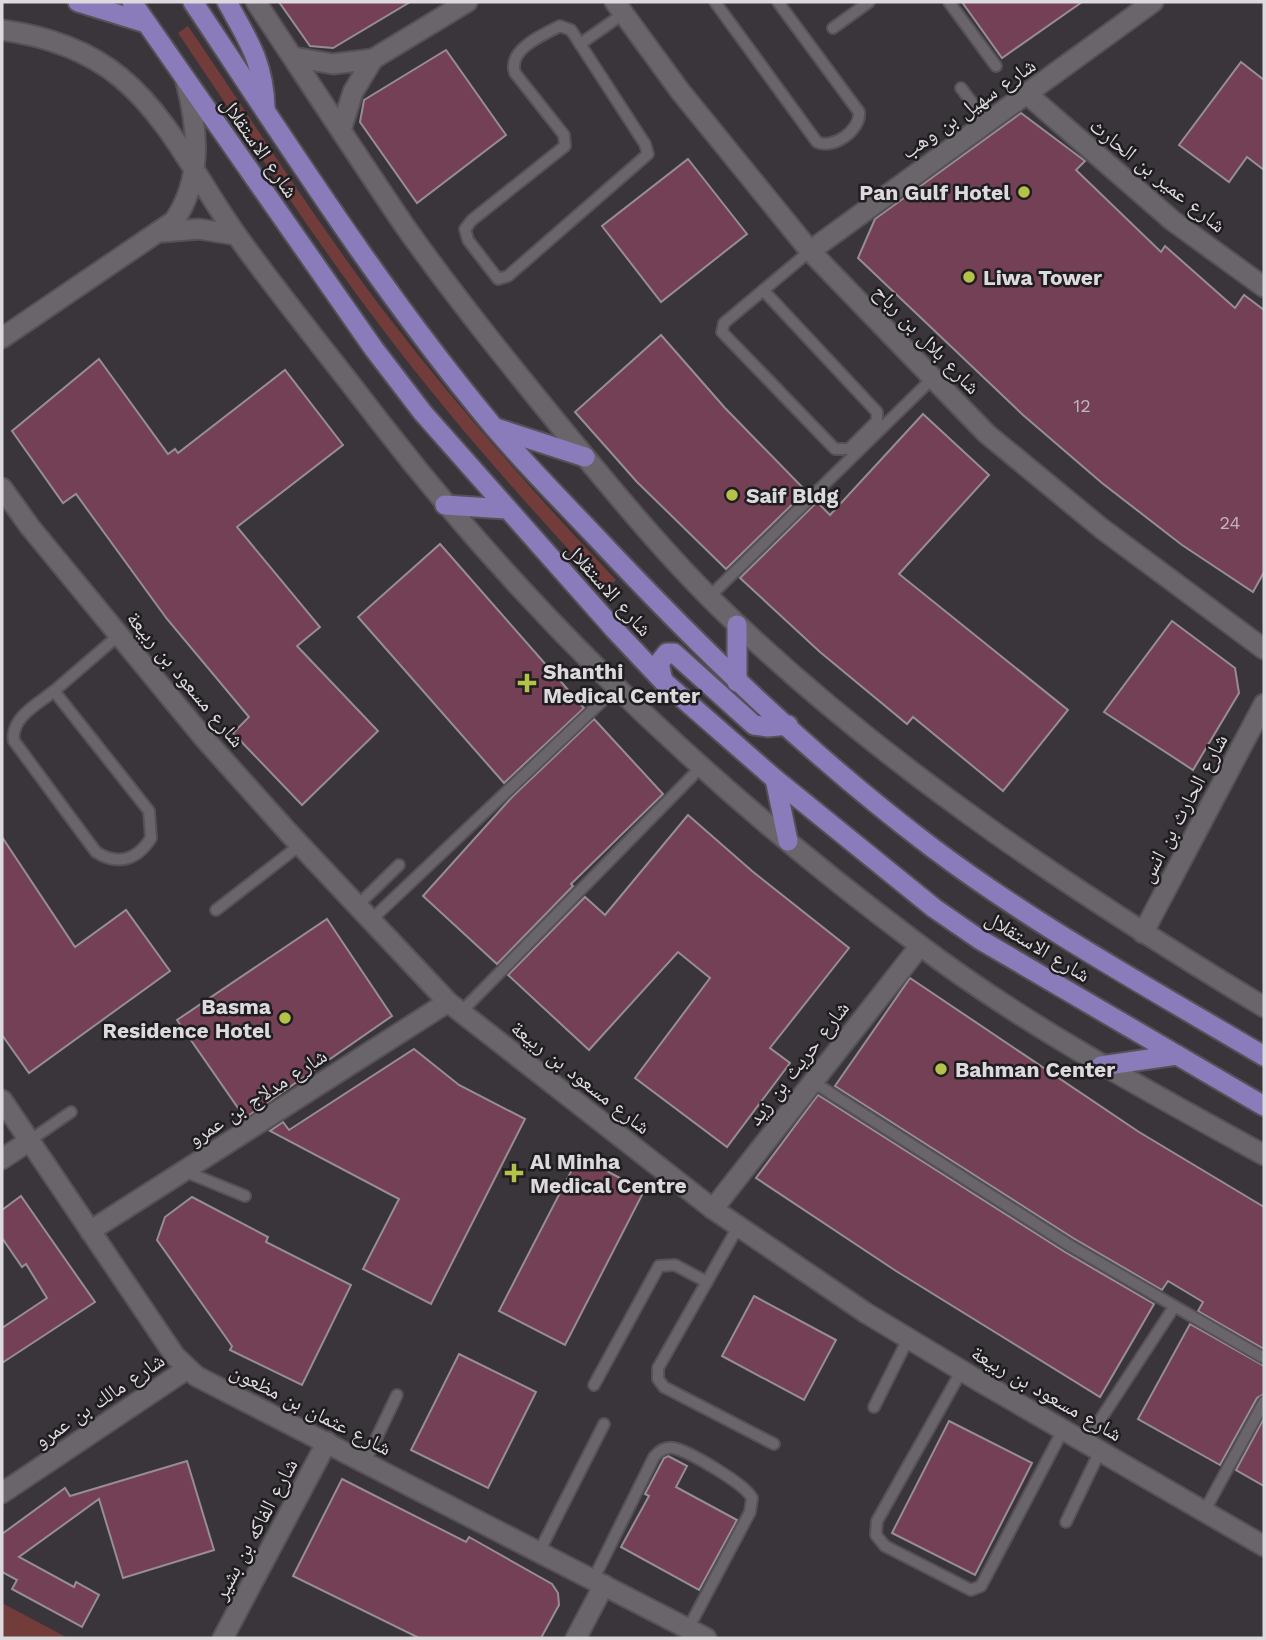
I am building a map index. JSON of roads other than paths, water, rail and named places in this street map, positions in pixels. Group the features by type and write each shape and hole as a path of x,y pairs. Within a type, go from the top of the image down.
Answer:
{"main road":[{"path":"78,2 146,23"},
{"name":"شارع الاستقلال","path":"132,2 374,349 423,413 506,509 663,681 775,779 934,908 990,946 1264,1105"},
{"name":"شارع الاستقلال","path":"193,2 356,246 495,428 660,606 737,682 882,809 992,890 1264,1056"},
{"path":"227,2 259,61 263,76 265,109"},
{"path":"495,428 585,457"},
{"path":"445,505 506,509"},
{"path":"737,625 737,682"},
{"path":"663,681 659,663 667,653 674,653 754,725 788,725"},
{"path":"775,779 788,841"},
{"path":"1101,1066 1177,1055"}],"street":[{"path":"256,2 439,274 585,457 737,625 891,758 962,812 1143,933 1264,1007"},
{"path":"293,57 333,64 373,59 467,2"},
{"name":"شارع سهيل بن وهب","path":"810,251 1153,2"},
{"name":"شارع بلال بن رباح","path":"619,8 680,91 810,251 987,434 1039,479 1264,649"},
{"path":"2,30 47,38 100,62 144,101 194,170 236,235 445,505 616,688 702,766 788,841 920,946 1101,1066 1264,1155"},
{"path":"341,130 353,92 373,59"},
{"path":"2,338 162,232 184,205 194,170 195,125 186,82"},
{"name":"شارع عمير بن الحارث","path":"1027,94 1174,221 1264,287"},
{"path":"162,232 199,229 236,235"},
{"name":"شارع مسعود بن ربيعة","path":"2,488 203,737 300,845 455,1007 738,1227 908,1339 1264,1546"},
{"name":"شارع الحارث بن انس","path":"1143,933 1264,704"},
{"name":"شارع حريث بن زيد","path":"713,1209 920,946"},
{"name":"شارع مدلاج بن عمرو","path":"90,1231 455,1007"},
{"name":"شارع عثمان بن مظعون","path":"2,1100 187,1369 206,1382 365,1461 706,1638"},
{"path":"2,1159 29,1141"},
{"name":"شارع مالك بن عمرو","path":"2,1493 187,1369"},
{"name":"شارع الفاكه بن بشير","path":"223,1638 327,1442"},
{"path":"576,1638 599,1582"}],"lane":[{"path":"715,2 817,142 835,144 858,124 859,112 778,2"},
{"path":"833,28 869,2"},
{"path":"949,2 996,66"},
{"path":"580,44 619,8"},
{"path":"560,26 571,30 580,44 645,144 648,154 508,276 498,279 468,240 465,229 467,224 562,151 566,142 515,73 514,57 560,26"},
{"path":"961,88 986,121"},
{"path":"763,290 877,412 877,421 849,449 835,449 724,336 724,323 763,290 810,251"},
{"path":"709,597 933,378"},
{"path":"54,691 149,811 150,838 134,857 120,861 107,859 96,852 15,741 13,731 19,720 119,635"},
{"path":"371,920 616,688"},
{"path":"455,1007 702,766"},
{"path":"216,910 300,845"},
{"path":"357,906 398,866"},
{"path":"813,1082 965,1181 1264,1358"},
{"path":"29,1141 71,1112"},
{"path":"184,1171 246,1196"},
{"path":"738,1227 658,1367 658,1378 664,1387 774,1444"},
{"path":"594,1385 659,1266 676,1265 707,1282"},
{"path":"1066,1522 1093,1447 1174,1307"},
{"path":"874,1407 908,1339"},
{"path":"962,1370 877,1521 876,1535 885,1546 971,1590 981,1586 1063,1430"},
{"path":"365,1461 397,1395"},
{"path":"1205,1510 1264,1402"},
{"path":"539,1552 604,1424"},
{"path":"599,1582 654,1457 664,1449 677,1450 743,1486 752,1498 752,1505 688,1629"}],"place":[{"name":"Pan Gulf Hotel","path":"1024,192"},
{"name":"Liwa Tower","path":"969,277"},
{"name":"Saif Bldg","path":"732,495"},
{"name":"Shanthi Medical Center","path":"527,683"},
{"name":"Basma Residence Hotel","path":"285,1018"},
{"name":"Bahman Center","path":"941,1069"},
{"name":"Al Minha Medical Centre","path":"514,1173"}]}
